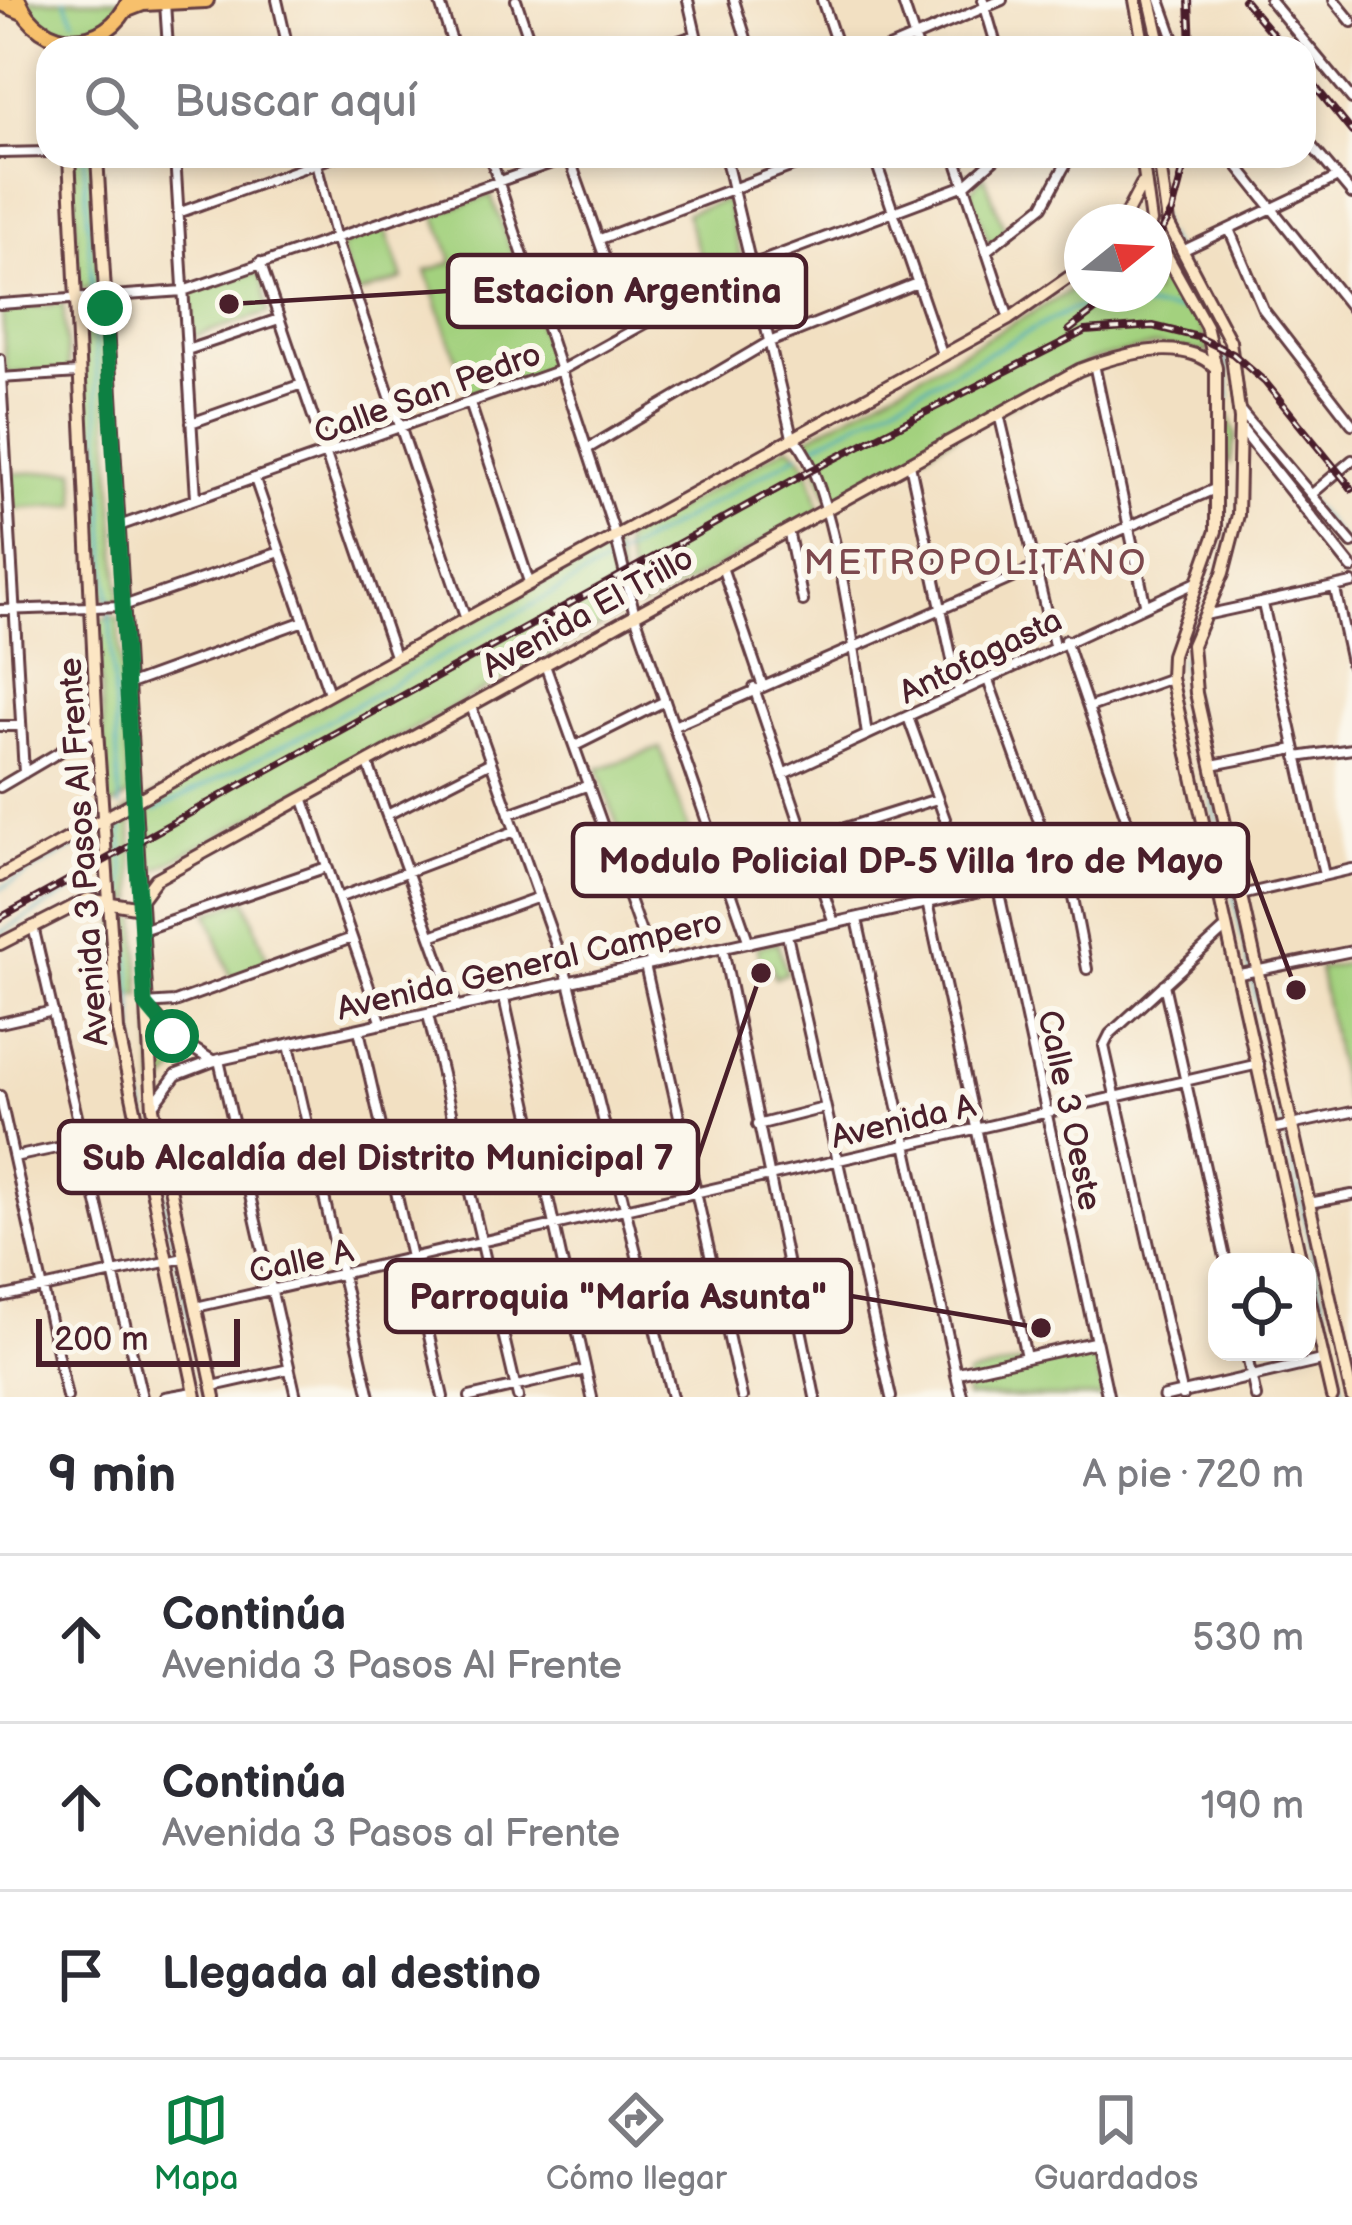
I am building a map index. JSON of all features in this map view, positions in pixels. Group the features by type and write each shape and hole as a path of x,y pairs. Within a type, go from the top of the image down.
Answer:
{"highway":[{"path":"92,36 106,31 127,5 206,0"},
{"path":"0,2 20,6 47,36"}],"main road":[{"path":"1135,0 1142,36"},
{"path":"104,36 106,31"},
{"path":"70,168 80,297"},
{"path":"97,168 102,294"},
{"path":"1142,168 1146,204"},
{"path":"1160,168 1163,209 1226,328 1239,409 1240,464 1230,549 1192,645 1194,731 1208,840 1228,926 1249,972 1281,1126 1300,1253"},
{"path":"1131,204 1142,184"},
{"path":"1172,265 1206,326 1216,368 1219,487 1214,541 1176,643 1171,678 1212,765 1241,895 1260,1064 1309,1203 1336,1357 1332,1397"},
{"name":"Avenida El Trillo","path":"0,876 1010,319 1064,281"},
{"name":"Avenida 3 Pasos Al Frente","path":"102,294 141,930 138,1003 195,1394"},
{"name":"Avenida 3 Pasos Al Frente","path":"80,297 97,607 97,730 108,814 116,997 137,1131 176,1260 196,1306 214,1392"},
{"name":"Avenida El Trillo","path":"137,906 156,879 1094,364 1169,351 1196,353 1216,368"},
{"path":"1217,410 1229,404 1239,409"},
{"path":"1218,458 1228,468 1240,464"},
{"path":"1214,541 1223,538 1230,549"},
{"path":"1176,643 1192,645"},
{"path":"133,778 152,790"},
{"path":"0,944 88,899 137,906"},
{"path":"116,997 138,1003"},
{"path":"1316,1309 1352,1397"}],"street":[{"path":"277,0 285,36"},
{"path":"439,0 451,36"},
{"path":"516,0 528,36"},
{"path":"688,0 693,36"},
{"path":"734,0 745,36"},
{"path":"822,0 834,36"},
{"path":"902,0 914,36"},
{"path":"928,36 984,3 1002,0"},
{"path":"1160,0 1171,36"},
{"path":"1270,0 1300,36"},
{"path":"1334,0 1352,22"},
{"path":"165,2 167,36"},
{"path":"984,3 994,36"},
{"path":"1152,7 1168,36"},
{"path":"1316,56 1352,99"},
{"path":"1316,151 1352,194"},
{"path":"0,153 36,152"},
{"path":"176,168 196,498"},
{"path":"178,213 292,168"},
{"path":"317,168 335,235 465,617"},
{"path":"494,168 616,536 635,615 749,943"},
{"path":"0,304 183,291 535,168"},
{"path":"574,168 631,331"},
{"path":"728,168 792,437 814,470 825,511 854,643 866,735"},
{"path":"600,239 788,168"},
{"path":"878,168 942,354"},
{"path":"959,168 1010,319"},
{"name":"Calle San Pedro","path":"118,526 561,370 749,266 965,185 984,168"},
{"path":"986,250 1043,206 1064,168"},
{"path":"1238,168 1352,309"},
{"path":"1182,251 1338,177"},
{"path":"1229,229 1263,309 1352,424"},
{"path":"260,262 395,656"},
{"path":"587,449 767,343 917,284"},
{"path":"188,350 279,319"},
{"path":"0,358 4,536 25,773"},
{"path":"1094,364 1145,603"},
{"path":"1,378 81,373"},
{"path":"191,423 302,384"},
{"path":"470,404 529,582"},
{"path":"1239,409 1352,568"},
{"path":"999,414 1054,645"},
{"path":"1240,428 1259,453 1312,494 1352,543"},
{"path":"1240,464 1247,451 1259,453"},
{"path":"1312,494 1352,460"},
{"path":"910,464 959,692"},
{"path":"255,479 329,693"},
{"path":"674,726 1127,523 1219,487"},
{"path":"788,530 802,601"},
{"path":"0,610 120,606 280,552"},
{"path":"722,567 783,774 834,923"},
{"name":"Antofagasta","path":"783,774 1198,582"},
{"path":"1205,615 1352,583"},
{"path":"1336,589 1352,667"},
{"path":"1263,604 1324,875"},
{"path":"127,685 304,621"},
{"path":"1065,640 1139,856"},
{"path":"545,665 648,964 742,1397"},
{"path":"1090,707 1171,678"},
{"path":"988,680 1063,873 1087,969"},
{"path":"575,746 665,701"},
{"path":"471,706 569,982 672,1397"},
{"path":"908,717 972,893"},
{"path":"0,726 21,727"},
{"path":"0,787 97,730"},
{"path":"1212,765 1352,749"},
{"path":"387,815 491,762"},
{"path":"368,764 457,1007"},
{"path":"509,814 589,785"},
{"path":"807,840 938,799"},
{"path":"304,800 382,1024"},
{"path":"338,898 515,831"},
{"name":"Avenida General Campero","path":"153,1108 176,1075 216,1061 1208,840"},
{"path":"141,930 327,867"},
{"path":"1241,895 1352,869"},
{"name":"Calle 3 Oeste","path":"998,888 1096,1342"},
{"path":"431,936 539,897"},
{"path":"927,902 1026,1357"},
{"path":"857,919 962,1397"},
{"path":"32,925 142,1397"},
{"path":"1183,1395 1105,1041 1228,926"},
{"path":"788,935 891,1397"},
{"path":"138,1003 176,1002 352,938"},
{"path":"723,949 815,1397"},
{"path":"1249,972 1352,951"},
{"path":"1164,984 1224,1253"},
{"path":"504,998 592,1397"},
{"path":"138,1003 172,1036 216,1061 296,1397"},
{"path":"0,1023 52,1011"},
{"path":"428,1015 517,1392"},
{"path":"359,1030 443,1397"},
{"path":"290,1045 370,1397"},
{"name":"Avenida A","path":"555,1223 1260,1064"},
{"path":"0,1096 67,1397"},
{"path":"757,1125 824,1108"},
{"path":"1281,1126 1352,1112"},
{"path":"14,1156 137,1131"},
{"path":"1309,1203 1352,1195"},
{"name":"Calle A","path":"196,1306 482,1245 555,1223"},
{"path":"0,1297 176,1260"},
{"path":"956,1373 1096,1342 1108,1397"},
{"path":"1164,1397 1336,1357"},
{"path":"1248,1361 1256,1397"},
{"path":"214,1392 290,1370"},
{"path":"470,1397 517,1392 586,1370"},
{"path":"165,1397 195,1394"}],"green space":[{"path":"25,0 124,0 99,32 75,34 48,26"},
{"path":"73,168 94,168 101,290 79,288"},
{"path":"984,175 1006,234 989,244 970,191"},
{"path":"491,195 553,365 551,371 470,399 426,271 453,262 435,214"},
{"path":"726,200 743,265 708,280 686,213"},
{"path":"385,227 403,279 355,295 340,247"},
{"path":"254,272 261,277 268,313 192,337 191,292"},
{"path":"1172,279 1202,328 1209,353 1158,345 1091,360 830,505 807,438 1064,295 1064,312 1172,312"},
{"path":"63,304 69,372 6,373 2,310"},
{"path":"101,306 120,601 97,596 81,314"},
{"path":"1227,412 1236,435 1230,463 1221,455 1222,414"},
{"path":"788,446 806,465 820,511 640,609 623,545 627,537"},
{"path":"75,470 77,505 11,509 9,474"},
{"path":"614,544 630,610 145,876 140,803"},
{"path":"108,615 118,618 129,796 107,809 98,625"},
{"path":"660,748 694,846 632,868 598,769"},
{"path":"130,808 135,901 117,901 109,826"},
{"path":"246,899 269,964 231,978 208,913"},
{"path":"125,916 137,919 141,995 120,993 116,922"},
{"path":"777,942 787,973 775,978 771,964 760,964 757,947"},
{"path":"1352,962 1352,1098 1345,1100 1319,969"},
{"path":"151,1020 189,1057 156,1093"},
{"path":"1091,1347 1105,1397 966,1397 967,1375"}],"waterway":[{"path":"65,0 74,20"},
{"path":"85,168 92,292"},
{"path":"1150,168 1150,178"},
{"path":"1152,194 1155,204"},
{"path":"1172,248 1221,340"},
{"path":"93,302 120,807"},
{"path":"1172,309 1183,310"},
{"path":"809,448 1066,312"},
{"path":"1226,356 1229,398"},
{"path":"1247,427 1352,553"},
{"path":"155,811 301,736 799,454"},
{"path":"1181,657 1344,1397"},
{"path":"121,817 126,903"},
{"path":"0,889 93,836"},
{"path":"0,933 95,877"},
{"path":"127,912 137,1076 206,1397"}],"railway":[{"path":"1189,0 1190,36"},
{"path":"1244,0 1274,36"},
{"path":"1316,88 1352,132"},
{"path":"1172,212 1184,168"},
{"path":"1069,330 1092,312"},
{"path":"0,918 808,472 1085,331 1153,326 1198,337 1233,354 1265,382 1352,489"}],"place":[{"name":"Estacion Argentina","path":"229,304"},
{"name":"Sub Alcaldía del Distrito Municipal 7","path":"761,973"},
{"name":"Modulo Policial DP-5 Villa 1ro de Mayo","path":"1296,990"},
{"name":"Parroquia \"María Asunta\"","path":"1041,1328"}],"district":[{"name":"METROPOLITANO","path":"976,561"}],"route":[{"path":"105,308 145,1004 172,1036"}]}
